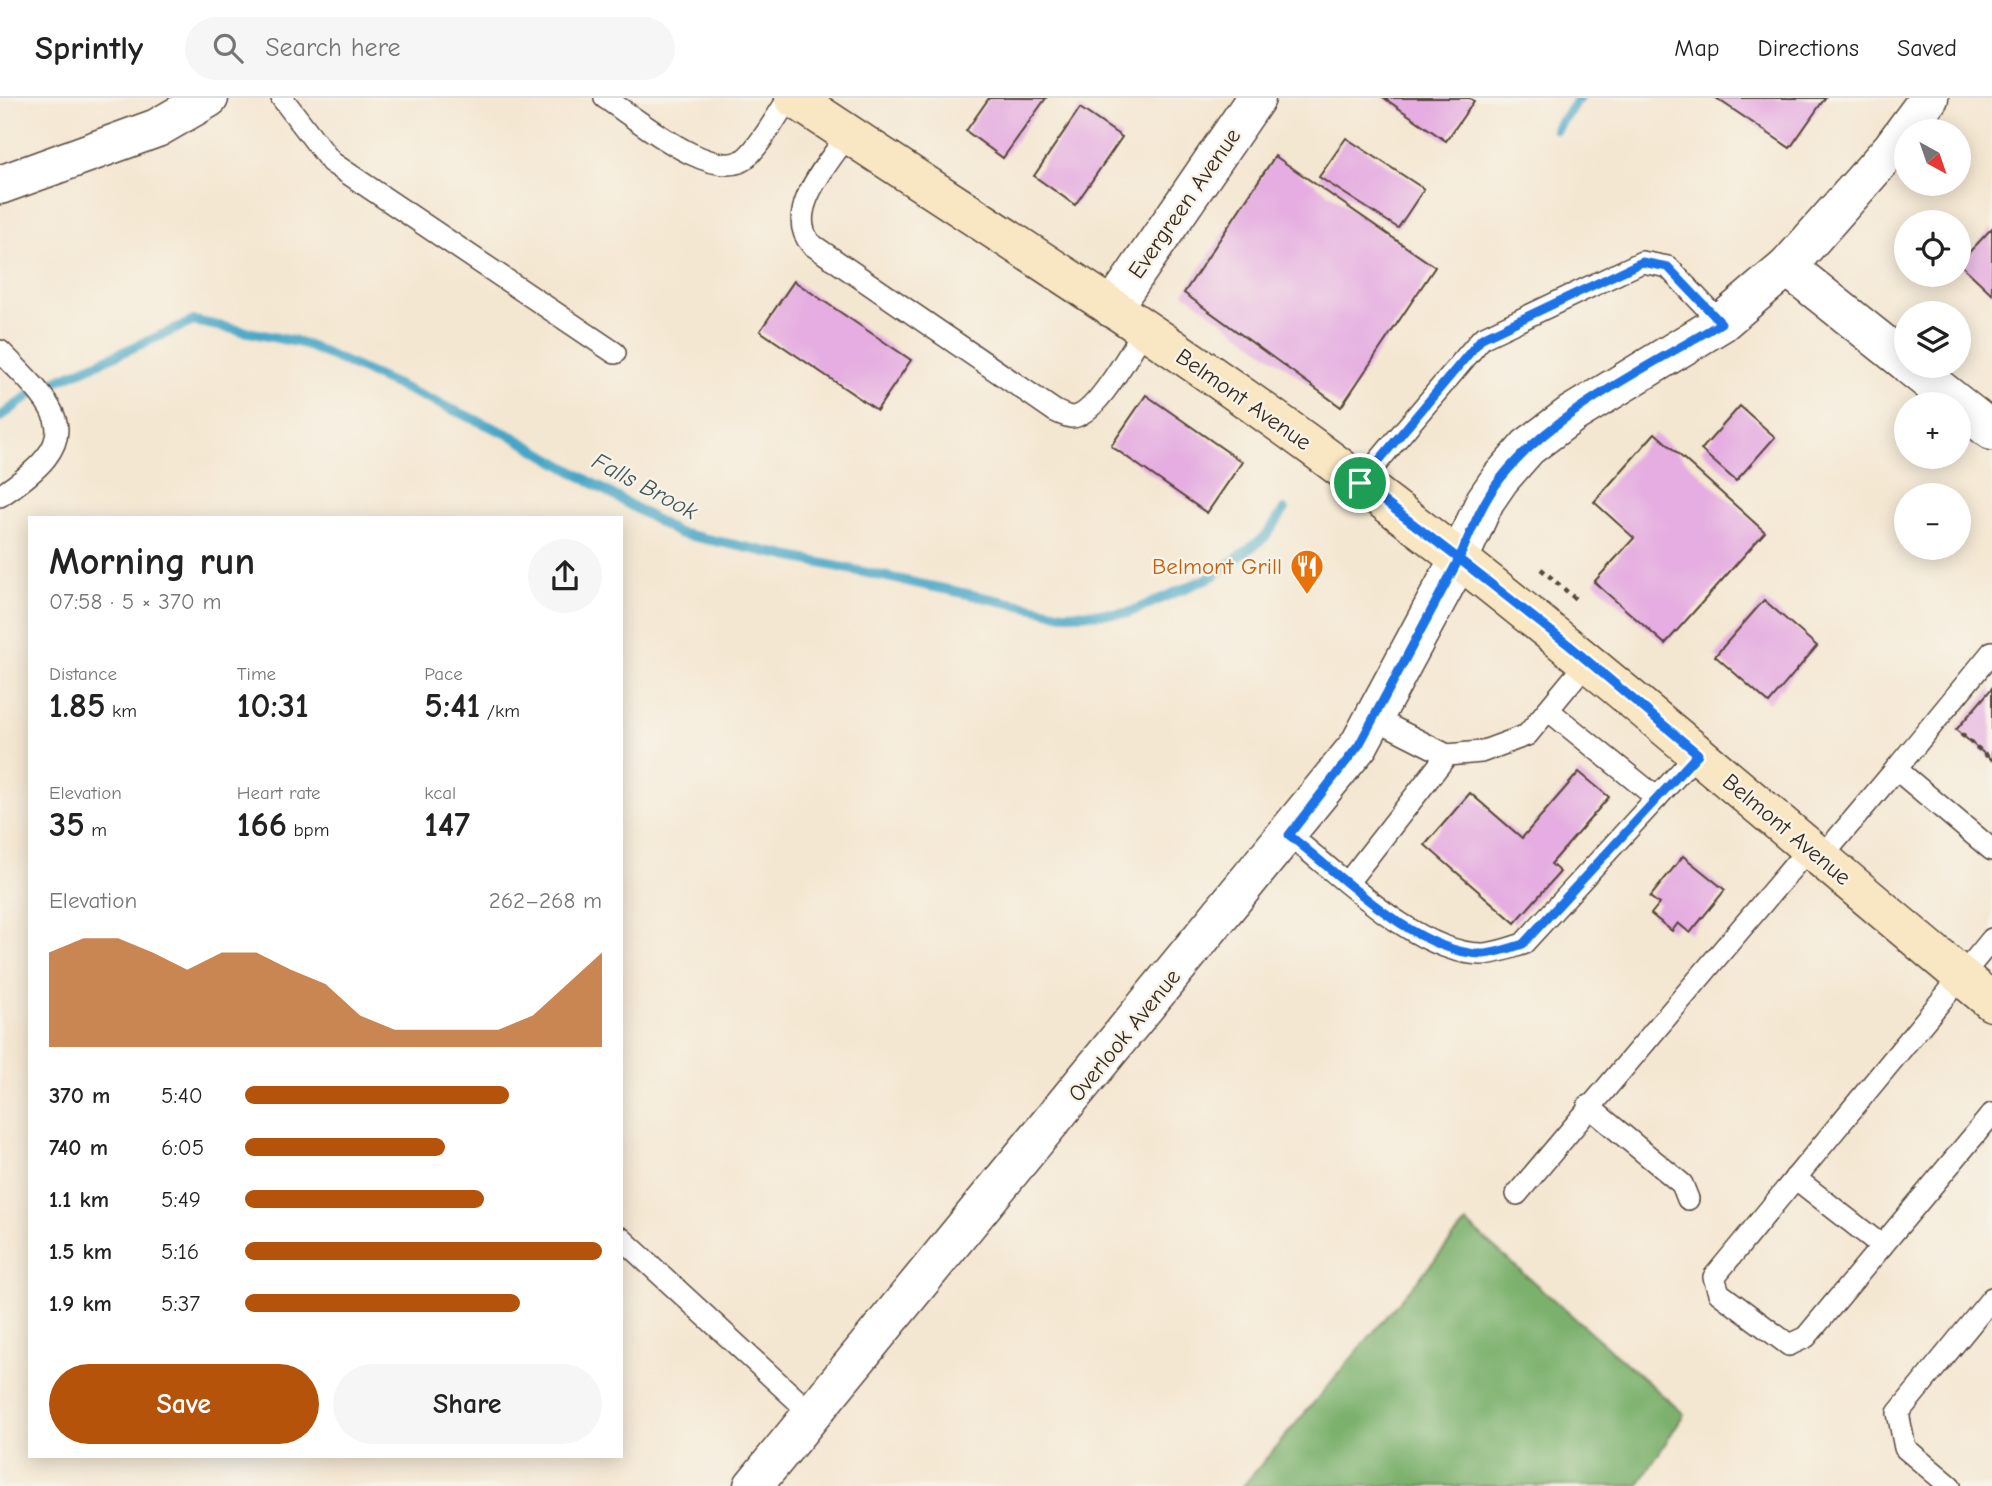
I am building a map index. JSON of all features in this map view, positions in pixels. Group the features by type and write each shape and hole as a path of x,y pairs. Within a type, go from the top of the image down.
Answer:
{"main road":[{"name":"Belmont Avenue","path":"791,98 1112,308 1360,483 1588,661 1992,1002"}],"street":[{"path":"0,185 157,128 209,98"},
{"name":"Evergreen Avenue","path":"1112,308 1256,98"},
{"name":"Overlook Avenue","path":"753,1486 1289,835 1359,745 1459,559 1485,501 1528,447 1572,414 1721,323 1787,267 1892,148 1929,98"},
{"path":"1787,267 1894,352"},
{"path":"1925,378 1992,431"}],"lane":[{"path":"282,98 331,162 615,354"},
{"path":"605,98 696,158 723,166 746,159 791,98"},
{"path":"848,134 808,197 801,217 804,235 811,244 1055,411 1071,417 1085,413 1099,399 1144,330"},
{"path":"1360,483 1482,338 1642,262 1668,267 1721,323"},
{"path":"0,351 30,381 52,411 58,428 57,444 47,458 0,496"},
{"path":"1517,1194 1588,1107 1815,853 1896,769 1992,652"},
{"path":"1374,718 1447,755 1481,751 1527,735 1588,661"},
{"path":"1548,710 1657,798"},
{"path":"1289,835 1404,926 1442,947 1483,954 1523,944 1698,754"},
{"path":"1348,882 1447,755"},
{"path":"1896,769 1992,850"},
{"path":"1992,940 1714,1277 1719,1293 1789,1345 1806,1337 1992,1114"},
{"path":"1588,1107 1682,1184 1688,1199"},
{"path":"1795,1178 1882,1246"},
{"path":"623,1240 813,1415"},
{"path":"1950,1486 1905,1448 1898,1412 1992,1298"}],"path":[{"path":"1956,730 1992,760"}],"green space":[{"path":"1466,1223 1684,1414 1638,1486 1243,1486"}],"building":[{"path":"989,98 1046,98 1003,158 966,131"},
{"path":"1384,98 1469,98 1474,101 1446,141"},
{"path":"1716,98 1825,98 1790,148"},
{"path":"1080,108 1122,137 1075,205 1034,176"},
{"path":"1346,138 1424,189 1398,228 1319,177"},
{"path":"1275,156 1435,267 1341,407 1184,293"},
{"path":"1992,228 1992,294 1971,274 1971,250"},
{"path":"794,281 911,360 877,410 760,331"},
{"path":"1146,395 1242,462 1207,513 1111,446"},
{"path":"1740,406 1775,437 1736,481 1701,450"},
{"path":"1655,433 1765,532 1665,644 1594,582 1634,538 1594,502"},
{"path":"1764,600 1817,646 1769,703 1715,656"},
{"path":"1992,688 1992,760 1956,730"},
{"path":"1579,772 1609,797 1551,864 1560,872 1515,923 1425,845 1470,793 1522,838"},
{"path":"1683,856 1725,890 1690,933 1678,923 1672,931 1651,914 1659,904 1650,897"}],"waterway":[{"name":"Falls Brook","path":"1556,129 1579,98"},
{"name":"Falls Brook","path":"0,417 38,389 194,321 302,343 512,436 678,533 1063,614 1128,613 1213,576 1266,536 1284,510"}],"place":[{"name":"Belmont Grill","path":"1307,596"}],"route":[{"path":"1360,483 1459,559 1359,745 1289,835 1404,926 1442,947 1483,954 1523,944 1698,754 1570,646 1459,559 1485,501 1528,447 1572,414 1721,323 1668,267 1642,262 1482,338 1360,483"}]}
